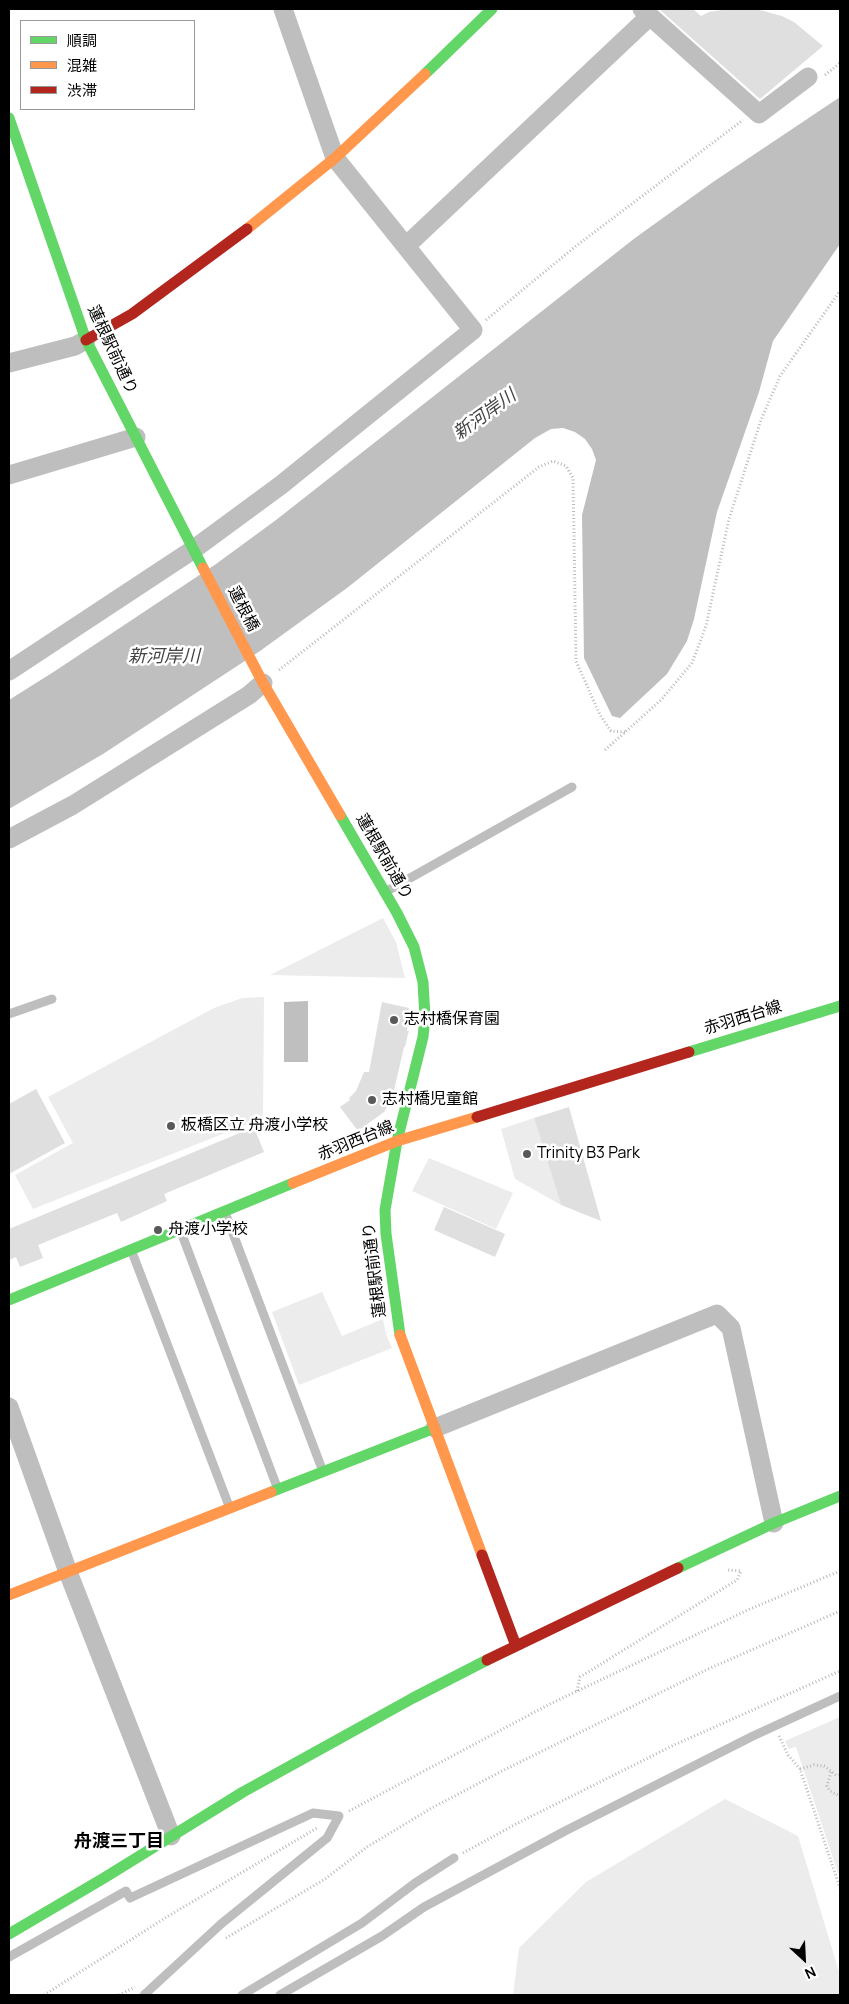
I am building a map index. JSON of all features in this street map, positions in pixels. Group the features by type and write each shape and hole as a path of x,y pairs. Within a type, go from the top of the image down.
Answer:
{"street":[{"path":"9,671 196,553 473,330 335,158 283,9"},
{"path":"9,363 75,346 132,314 172,285 335,158 492,9"},
{"path":"406,246 646,12 759,114 808,77"},
{"name":"蓮根駅前通り","path":"9,118 86,340 196,553"},
{"path":"9,475 136,437"},
{"name":"蓮根橋","path":"196,553 262,679"},
{"path":"9,839 73,805 249,695 262,679"},
{"name":"蓮根駅前通り","path":"262,679 407,930 414,947 423,982 425,1018 420,1057 397,1141 385,1210 386,1234 400,1336 516,1646"},
{"name":"赤羽西台線","path":"9,1300 397,1141 840,1006"},
{"path":"9,1595 278,1490 717,1314 732,1328 774,1523"},
{"path":"9,1408 68,1572 172,1836"},
{"path":"9,1934 243,1792 396,1707 516,1646 774,1523 840,1496"}],"lane":[{"path":"385,892 572,787"},
{"path":"9,1014 52,999"},
{"path":"224,1212 323,1472"},
{"path":"180,1229 278,1490"},
{"path":"131,1249 230,1508"},
{"path":"280,1995 382,1936 432,1903 565,1831 840,1696"},
{"path":"9,1957 126,1891 130,1898 313,1813 339,1816 327,1838 221,1924 144,1995"},
{"path":"242,1995 362,1923 415,1883 454,1858"}],"path":[{"path":"473,330 576,246 756,111"},
{"path":"605,750 661,700 692,663 706,626 729,519 761,420 780,376 840,291"},
{"path":"262,679 538,467 553,461 566,466 573,478 576,661 600,715 611,731 625,732"},
{"path":"576,1692 580,1677 737,1580 741,1571 728,1569 719,1572"},
{"path":"44,1995 165,1918 339,1816 576,1692 750,1608 840,1571"},
{"path":"218,1943 325,1879 366,1847 430,1809 500,1772 689,1679 840,1611"},
{"path":"454,1858 516,1824 672,1746 840,1671"},
{"path":"774,1727 788,1755 800,1769 840,1888"},
{"path":"800,1769 814,1765 824,1766 836,1775 840,1775"},
{"path":"831,1772 828,1786 830,1791 840,1796"},
{"path":"119,1995 142,1983"}],"shaded area":[{"path":"383,918 396,942 405,978 270,975"},
{"path":"264,997 263,1118 33,1209 15,1175 73,1143 48,1097 214,1008 242,998"},
{"name":"Trinity B3 Park","path":"534,1118 561,1205 515,1179 501,1129"},
{"path":"429,1158 513,1193 496,1229 412,1191"},
{"path":"322,1292 342,1336 383,1319 386,1334 392,1348 299,1385 272,1312"},
{"path":"840,1717 840,1879 796,1747 789,1749 785,1741"},
{"path":"725,1799 798,1836 840,1975 840,1995 513,1995 519,1948 586,1882"}],"water":[{"name":"新河岸川","path":"840,97 840,244 773,341 759,392 717,512 694,619 687,641 667,674 620,718 612,716 584,658 582,515 596,460 592,449 585,439 575,432 563,428 551,429 535,438 347,588 260,651 103,754 9,809 9,700 216,564 276,520 635,238 713,182"},
{"path":"308,1001 308,1062 284,1062 284,1002"}],"building":[{"path":"659,9 693,9 701,16 709,12 728,9 756,9 782,16 794,22 823,46 760,99"},
{"path":"382,1002 409,1008 407,1031 409,1031 392,1099 384,1112 358,1131 340,1107 350,1100 349,1098 356,1091 364,1072 369,1072"},
{"path":"36,1089 65,1143 9,1174 9,1104"},
{"path":"569,1107 601,1221 561,1205 534,1118"},
{"path":"254,1127 264,1152 164,1194 167,1201 121,1222 117,1213 38,1245 43,1258 20,1267 16,1257 9,1260 9,1229"},
{"path":"444,1207 505,1234 495,1257 434,1230"}],"traffic: fast":[{"path":"425,74 492,9"},
{"path":"9,118 86,340 203,568"},
{"path":"340,815 397,913 414,947 423,982 425,1018 423,1037 397,1141 385,1210 386,1234 400,1335"},
{"path":"689,1052 840,1006"},
{"path":"9,1300 293,1183"},
{"path":"271,1492 435,1428"},
{"path":"678,1568 774,1523 840,1496"},
{"path":"9,1934 243,1792 413,1698 487,1660"}],"traffic: slow":[{"path":"247,229 335,158 425,74"},
{"path":"203,568 263,683 340,815"},
{"path":"293,1183 397,1141 477,1117"},
{"path":"400,1335 482,1555"},
{"path":"9,1595 271,1492"}],"traffic: jam":[{"path":"86,340 132,314 247,229"},
{"path":"477,1117 689,1052"},
{"path":"482,1555 516,1646"},
{"path":"487,1660 678,1568"}],"place":[{"name":"志村橋保育園","path":"394,1020"},
{"name":"志村橋児童館","path":"372,1100"},
{"name":"板橋区立 舟渡小学校","path":"171,1126"},
{"name":"Trinity B3 Park","path":"527,1154"},
{"name":"舟渡小学校","path":"158,1230"}],"district":[{"name":"舟渡三丁目","path":"119,1842"}]}
